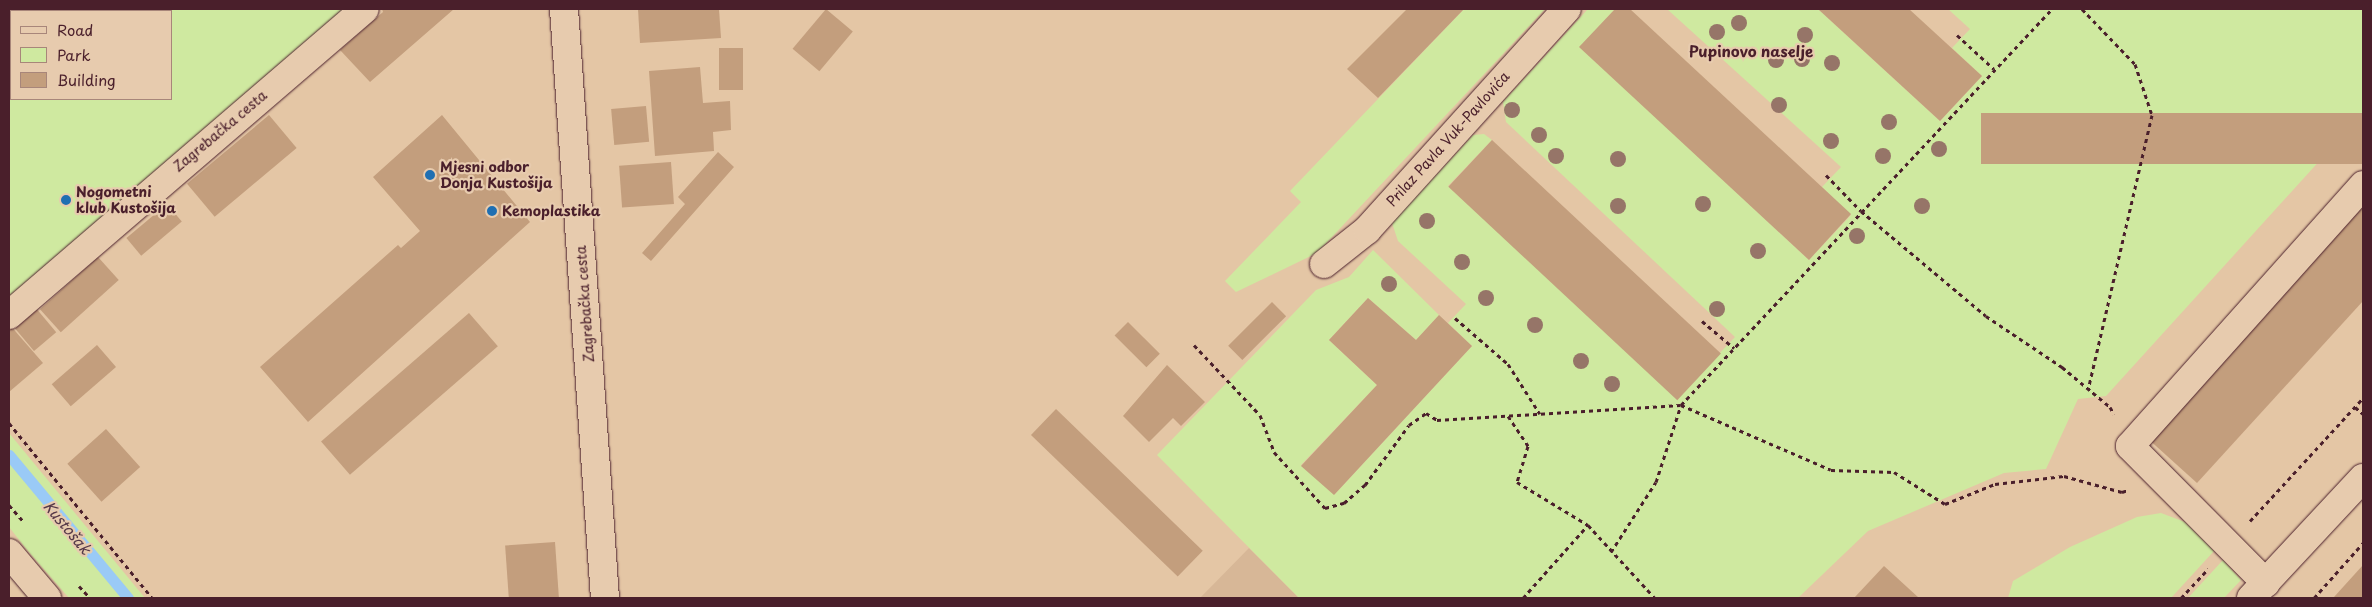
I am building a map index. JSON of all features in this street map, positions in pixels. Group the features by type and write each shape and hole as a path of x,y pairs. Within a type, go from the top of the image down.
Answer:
{"street":[{"name":"Zagrebačka cesta","path":"9,315 364,9"},
{"name":"Zagrebačka cesta","path":"564,9 605,598"},
{"name":"Prilaz Pavla Vuk-Pavlovića","path":"1324,264 1367,230 1567,9"},
{"path":"2363,186 2130,446 2228,545 2258,591 2363,478"},
{"path":"9,553 47,598"}],"path":[{"path":"1611,552 1656,482 1681,405 2052,9"},
{"path":"2082,9 2135,64 2152,115 2088,389"},
{"path":"1957,35 1994,70"},
{"path":"1826,174 1861,212 1986,316 2110,406 2130,446"},
{"path":"1455,318 1508,364 1540,414"},
{"path":"1702,321 1734,348"},
{"path":"1194,345 1260,415 1262,428 1274,452 1324,508 1344,503 1365,484 1409,425 1426,413 1437,420 1681,405 1831,470 1894,472 1945,504 1995,484 2064,476 2122,492 2162,478"},
{"path":"2181,598 2363,398"},
{"path":"2355,407 2363,414"},
{"path":"1508,416 1528,446 1517,482 1588,525 1611,552 1656,598"},
{"path":"9,423 152,598"},
{"path":"1523,598 1588,525"},
{"path":"2314,598 2363,543"}],"shaded area":[{"path":"1249,548 1299,598 1200,598"}],"green space":[{"name":"Nogometni klub Kustošija","path":"9,9 341,9 343,11 9,301"},
{"path":"1464,9 1545,9 1317,253 1236,292 1225,281 1301,202 1290,191"},
{"path":"1588,9 1615,9 1580,47 1809,260 1851,215 1822,187 1841,167 1667,9 1818,9 1940,121 1982,76 1952,48 1970,29 1948,9 2363,9 2363,113 2106,396 2078,399 2046,469 2004,473 1868,531 1798,598 1299,598 1157,455 1316,290 1349,277 1373,250 1439,315 1416,340 1368,298 1329,340 1377,385 1301,465 1335,494 1472,346 1448,323 1466,304 1398,241 1392,223 1473,135 1484,134 1492,140 1448,186 1677,398 1735,337 1506,122 1503,102"},
{"path":"9,433 145,598 69,598 28,551 9,527"},
{"path":"2161,513 2185,522 2214,551 2171,598 2008,598 2013,581 2070,547 2137,517"},
{"path":"2223,560 2241,580 2224,598 2188,598"}],"building":[{"path":"382,9 454,9 370,82 340,50 383,12"},
{"path":"638,9 719,9 721,38 640,43"},
{"path":"826,9 853,31 819,71 793,49"},
{"path":"1407,9 1464,9 1378,98 1347,69"},
{"path":"1615,9 1630,9 1851,214 1809,260 1579,47"},
{"path":"1818,9 1909,9 1982,76 1940,121"},
{"path":"719,48 743,48 743,90 719,90"},
{"path":"700,67 703,103 730,101 731,130 713,132 714,151 655,156 649,71"},
{"path":"646,106 649,142 614,145 611,109"},
{"path":"1981,113 2363,113 2363,164 1981,164"},
{"path":"269,115 297,148 215,217 187,184"},
{"path":"442,115 530,222 308,422 260,367 398,245 401,248 420,231 373,177"},
{"path":"1492,140 1721,353 1677,400 1448,187"},
{"path":"718,152 734,167 651,261 642,253 685,204 678,197"},
{"path":"671,162 674,204 622,208 619,166"},
{"path":"2363,199 2363,301 2197,483 2146,437"},
{"path":"167,204 182,222 141,256 126,238"},
{"path":"98,257 119,280 61,332 40,309"},
{"path":"1368,298 1416,340 1439,315 1472,346 1334,495 1301,466 1377,385 1329,340"},
{"path":"1272,302 1286,316 1242,360 1228,346"},
{"path":"35,307 56,332 34,351 13,326"},
{"path":"469,313 498,346 350,475 321,442"},
{"path":"1128,322 1160,354 1146,367 1115,335"},
{"path":"9,324 43,363 9,392"},
{"path":"97,345 116,367 71,406 52,384"},
{"path":"1167,365 1205,402 1181,426 1173,418 1149,442 1123,416"},
{"path":"1056,409 1203,551 1178,577 1031,435"},
{"path":"106,429 140,467 101,502 67,464"},
{"path":"555,542 559,598 509,598 505,545"},
{"path":"2363,565 2363,598 2335,598 2334,597"},
{"path":"1884,566 1919,598 1854,598"}],"waterway":[{"name":"Kustošak","path":"9,455 128,598"}],"place":[{"name":"Mjesni odbor Donja Kustošija","path":"430,175"},
{"name":"Nogometni klub Kustošija","path":"66,200"},
{"name":"Kemoplastika","path":"492,211"}],"district":[{"name":"Pupinovo naselje","path":"1751,51"}]}
